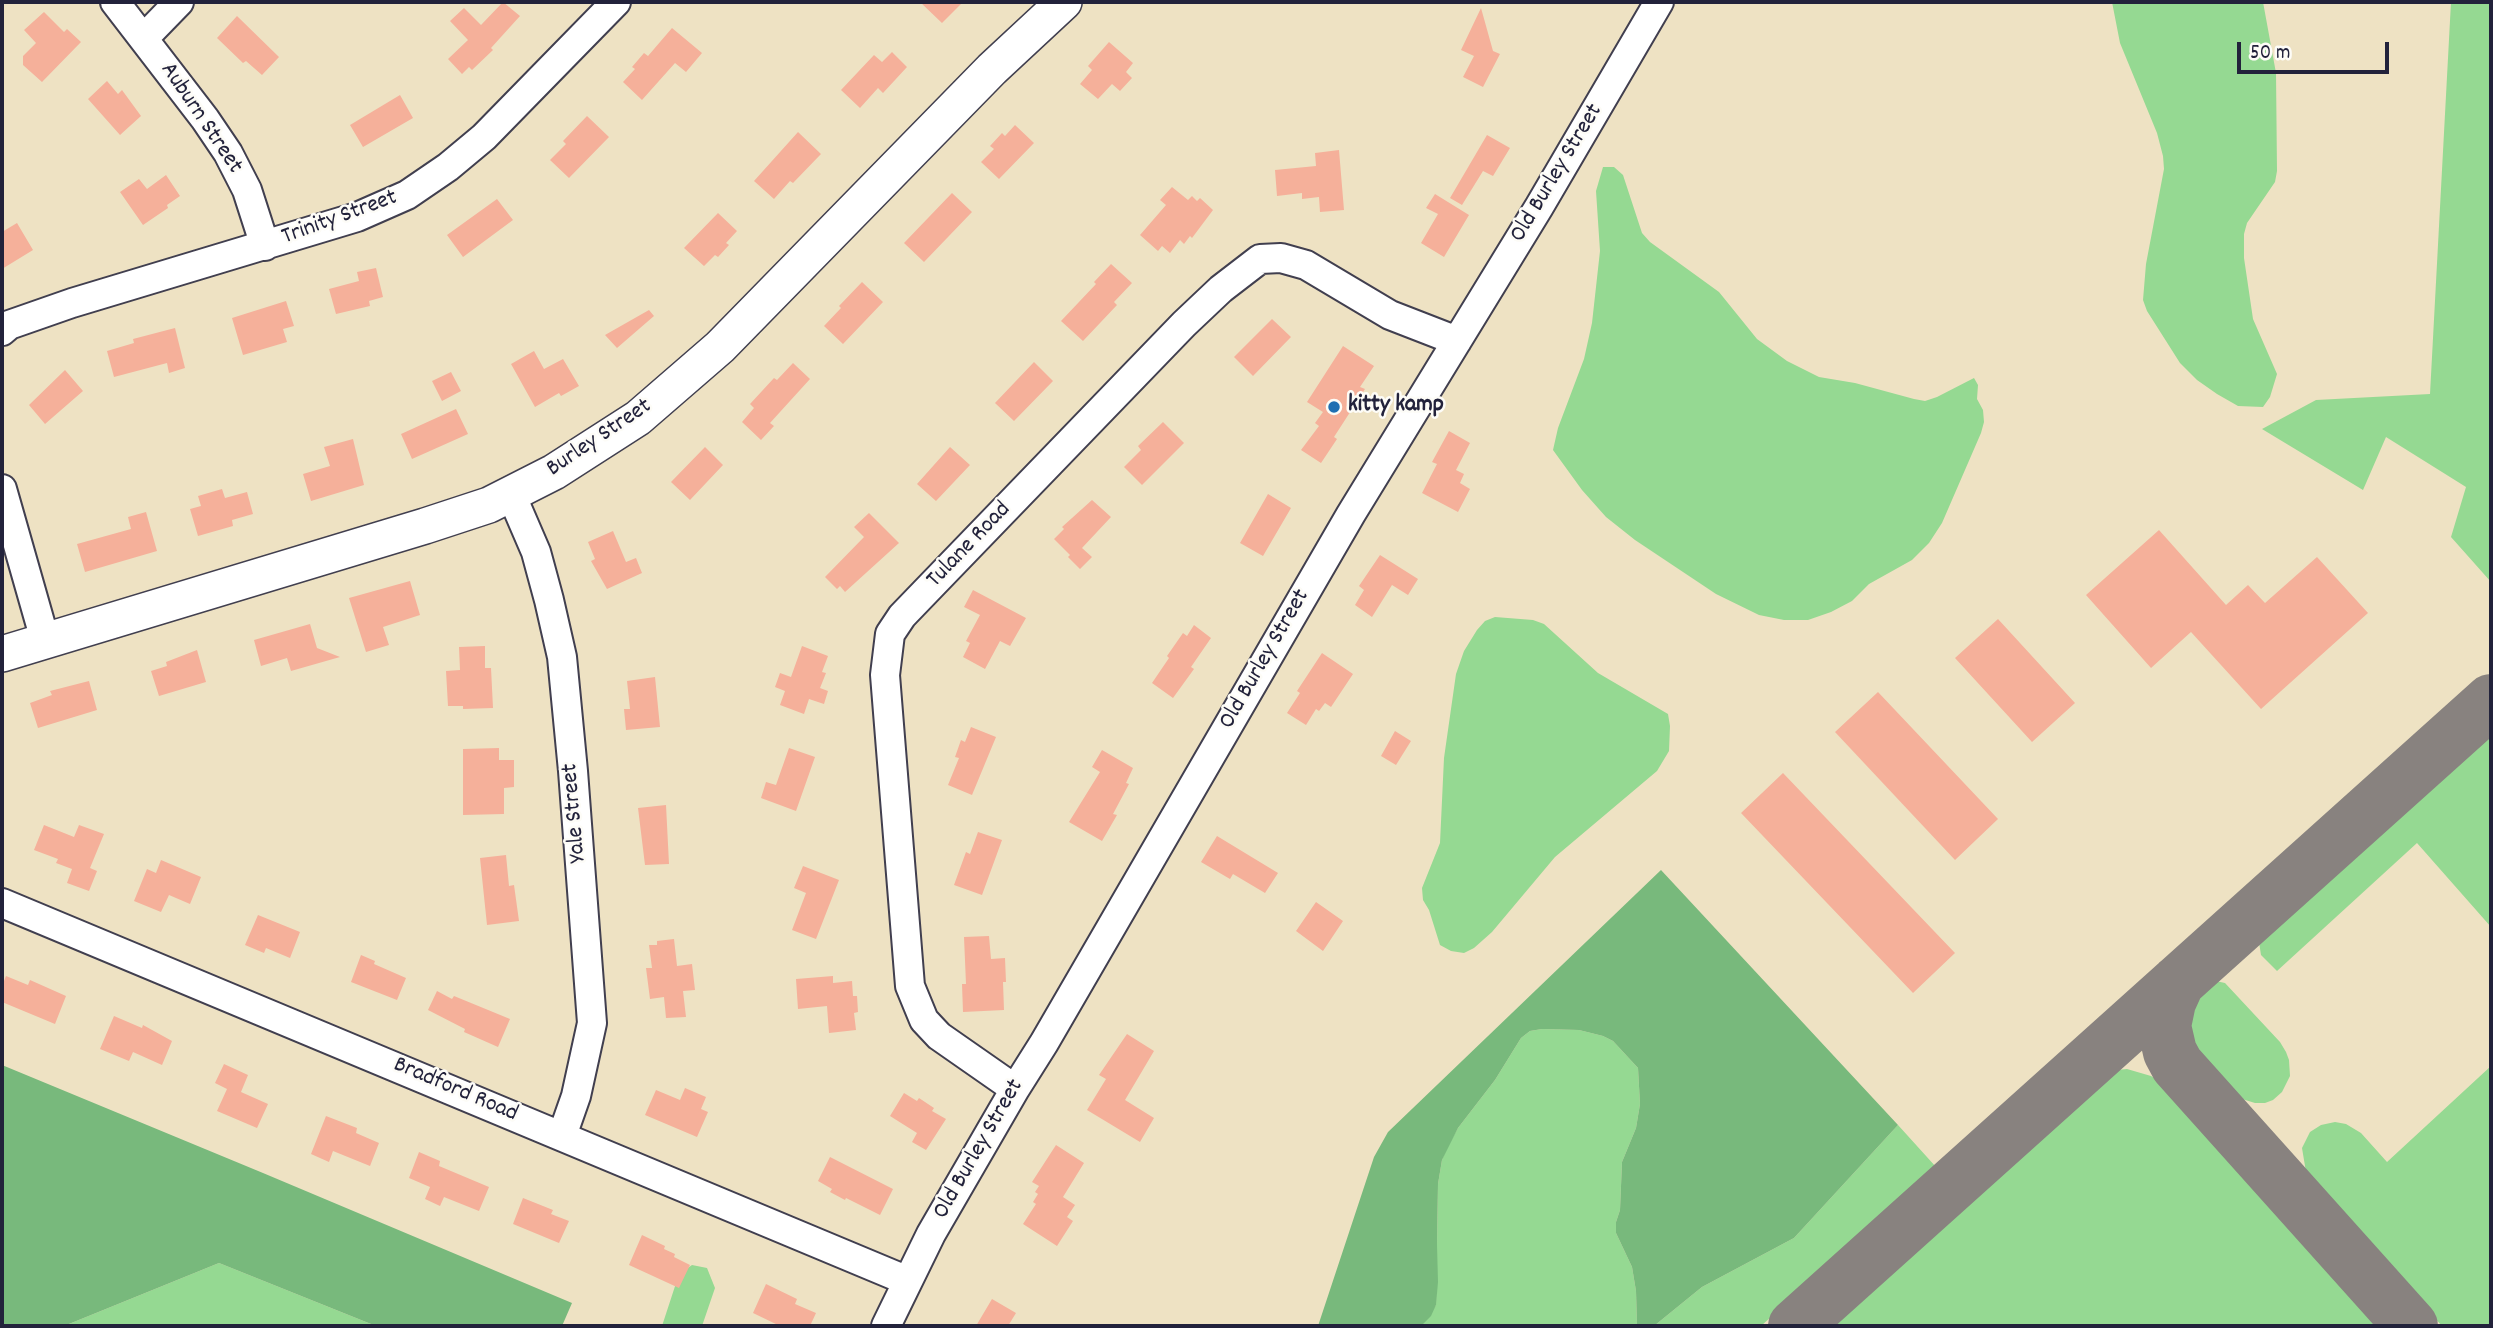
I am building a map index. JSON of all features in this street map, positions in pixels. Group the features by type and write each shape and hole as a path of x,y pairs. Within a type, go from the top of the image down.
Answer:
{"main road":[{"name":"Burley Street","path":"2,654 489,505 554,472 638,418 720,346 992,69 1064,2"}],"street":[{"name":"Auburn Street","path":"115,2 228,153 247,190 265,246"},
{"path":"144,38 179,2"},
{"name":"Trinity Street","path":"2,331 9,325 72,303 357,218 407,195 448,167 484,137 616,2"},
{"name":"Old Burley Street","path":"886,1326 931,1234 1015,1089 1351,514 1539,207 1659,2"},
{"name":"Tulane Road","path":"1015,1089 939,1036 924,1020 910,986 885,675 890,634 920,598 1184,324 1221,289 1260,260 1281,258 1306,265 1390,315 1457,341"},
{"path":"2,489 45,640"},
{"name":"Yale Street","path":"511,494 536,552 562,657 573,771 592,1023 576,1096 562,1136"},
{"name":"Bradford Road","path":"2,903 908,1281"}],"green space":[{"path":"2112,2 2263,2 2276,73 2277,171 2275,182 2247,223 2244,258 2253,319 2277,374 2270,397 2263,407 2238,406 2197,380 2180,363 2147,311 2143,300 2146,264 2164,169 2163,156 2157,133 2120,43"},
{"path":"2451,2 2491,2 2491,582 2451,537 2466,487 2386,437 2363,490 2262,429 2316,400 2430,394"},
{"path":"1603,167 1614,167 1623,175 1642,233 1650,242 1719,292 1757,339 1787,361 1819,377 1925,401 1974,378 1978,385 1977,399 1983,410 1984,422 1942,523 1929,543 1912,560 1869,584 1852,601 1808,620 1784,620 1759,615 1716,594 1635,540 1606,517 1553,450 1558,428 1584,359 1592,323 1600,251 1596,191"},
{"path":"1495,617 1533,620 1544,624 1598,673 1668,714 1669,751 1657,771 1555,857 1492,932 1464,953 1451,951 1440,945 1423,900 1422,888 1440,843 1444,758 1456,674 1464,651 1477,630 1485,621"},
{"path":"2491,726 2491,927 2417,843 2277,971 2261,955 2261,932"},
{"path":"1661,870 1898,1125 1794,1238 1702,1287 1654,1326 1637,1326 1632,1267 1616,1233 1616,1222 1620,1210 1622,1162 1636,1128 1640,1104 1638,1068 1613,1041 1603,1036 1579,1030 1530,1031 1521,1038 1495,1080 1458,1128 1442,1160 1438,1184 1438,1282 1436,1305 1431,1316 1421,1326 1318,1326 1374,1157 1388,1132"},
{"path":"2211,980 2225,983 2280,1042 2286,1052 2290,1076 2282,1092 2273,1100 2255,1103 2230,1091 2199,1057 2189,1041 2184,1022 2188,1003 2194,992"},
{"path":"1579,1030 1603,1036 1613,1041 1638,1068 1640,1104 1636,1128 1622,1162 1620,1210 1616,1222 1616,1233 1632,1267 1637,1326 1421,1326 1436,1305 1438,1184 1446,1149 1521,1038 1530,1031"},
{"path":"2,1065 572,1303 562,1326 376,1326 219,1263 64,1326 2,1326"},
{"path":"2491,1066 2491,1326 2442,1326 2310,1182 2302,1148 2310,1132 2321,1125 2335,1122 2346,1124 2361,1133 2387,1162"},
{"path":"2127,1069 2159,1081 2379,1326 1823,1326 2108,1071"},
{"path":"1898,1125 1936,1167 1761,1326 1654,1326 1702,1287 1794,1238"},
{"path":"219,1263 376,1326 64,1326"},
{"path":"692,1265 707,1268 715,1288 702,1326 662,1326 679,1274"}],"building":[{"path":"503,2 520,16 491,48 493,50 472,70 469,67 462,74 448,59 468,40 450,21 464,8 481,25"},
{"path":"920,2 963,2 942,23"},
{"path":"1481,8 1493,51 1500,54 1483,87 1463,77 1474,56 1461,50"},
{"path":"44,12 64,32 67,29 81,42 42,82 23,65 23,56 36,43 24,30"},
{"path":"237,16 279,57 262,75 246,61 243,63 217,38"},
{"path":"672,28 702,53 686,72 675,63 642,100 623,82 644,53 648,56"},
{"path":"1109,42 1133,63 1126,72 1132,78 1120,91 1112,84 1098,99 1080,84 1092,70 1088,66"},
{"path":"892,52 907,67 883,93 878,88 860,108 841,90 874,55 882,62"},
{"path":"107,81 118,94 122,90 141,116 120,135 88,99"},
{"path":"400,95 413,118 363,147 350,125"},
{"path":"587,116 609,137 569,178 550,160 566,144 563,141"},
{"path":"1015,125 1034,143 999,179 981,162 994,149 990,146 1002,133 1005,136"},
{"path":"798,132 821,154 774,199 754,181"},
{"path":"1487,135 1510,148 1493,176 1483,171 1462,205 1450,198"},
{"path":"1339,150 1344,210 1320,212 1319,197 1302,199 1302,193 1277,196 1275,170 1316,166 1315,153"},
{"path":"166,175 180,196 143,225 120,192 139,179 147,189"},
{"path":"1172,187 1188,200 1192,196 1197,201 1200,198 1213,210 1192,238 1190,236 1184,244 1180,240 1170,253 1162,246 1158,251 1140,235 1166,205 1160,200"},
{"path":"952,193 972,212 924,262 904,243"},
{"path":"1435,194 1469,215 1444,257 1421,243 1438,214 1426,208"},
{"path":"497,199 513,220 463,257 447,235"},
{"path":"718,213 737,231 718,257 715,255 704,266 684,248"},
{"path":"17,223 33,250 2,269 2,232"},
{"path":"1111,264 1132,283 1114,302 1117,305 1083,341 1061,321"},
{"path":"376,268 383,297 369,301 370,306 336,314 329,289 359,281 357,272"},
{"path":"862,282 883,302 843,344 824,326"},
{"path":"286,301 294,326 283,329 287,342 243,355 232,318"},
{"path":"649,310 654,316 617,348 605,335"},
{"path":"1272,319 1291,337 1253,376 1234,357"},
{"path":"175,328 185,368 169,373 167,363 114,377 107,351 134,343 133,339"},
{"name":"kitty kamp","path":"1343,346 1374,366 1360,387 1365,389 1334,437 1337,439 1321,463 1301,450 1319,426 1315,423 1323,412 1307,402"},
{"path":"534,351 544,369 563,359 579,386 561,396 559,393 535,407 511,364"},
{"path":"1034,362 1053,381 1014,421 995,403"},
{"path":"793,363 810,379 770,423 774,426 761,440 742,422 754,408 750,404 774,378 777,380"},
{"path":"65,370 83,391 45,424 29,405"},
{"path":"451,372 461,391 442,401 432,381"},
{"path":"456,409 468,434 412,459 401,434"},
{"path":"1163,422 1184,443 1142,485 1124,467 1141,450 1138,446"},
{"path":"1449,431 1470,443 1456,470 1464,474 1460,483 1470,489 1458,512 1422,493 1437,464 1432,462"},
{"path":"353,439 364,485 311,501 303,474 330,466 324,447"},
{"path":"705,447 723,465 690,500 671,482"},
{"path":"950,447 970,465 936,501 917,484"},
{"path":"222,489 225,498 247,492 253,514 232,520 233,526 198,536 190,509 201,506 198,496"},
{"path":"1268,494 1291,508 1263,556 1240,543"},
{"path":"1092,500 1111,517 1082,548 1092,557 1080,569 1054,539 1064,529 1062,527"},
{"path":"146,512 157,551 85,572 77,544 131,529 128,517"},
{"path":"869,513 899,543 845,592 840,586 837,589 825,577 864,537 854,527"},
{"path":"2159,530 2226,605 2248,585 2265,603 2317,557 2368,613 2261,709 2191,632 2151,668 2086,595"},
{"path":"613,531 626,562 636,558 642,573 607,589 591,561 595,559 588,542"},
{"path":"1380,555 1418,579 1408,595 1392,585 1372,617 1355,605 1364,590 1359,586"},
{"path":"410,581 420,615 383,627 389,645 366,652 349,598"},
{"path":"973,590 1026,618 1010,646 1000,641 985,669 963,657 970,643 966,641 980,615 964,607"},
{"path":"1998,619 2075,703 2032,742 1955,658"},
{"path":"310,624 317,648 340,657 291,671 287,658 261,666 254,640"},
{"path":"1194,625 1211,638 1191,667 1194,669 1173,698 1152,683 1183,633 1187,636"},
{"path":"485,646 485,668 491,668 493,708 463,709 463,706 448,706 446,671 460,670 459,647"},
{"path":"802,646 828,656 822,672 826,673 820,688 828,691 824,704 809,699 804,714 780,705 785,691 775,687 780,673 791,677"},
{"path":"197,650 206,682 159,696 151,671"},
{"path":"1322,653 1353,674 1331,707 1325,703 1319,711 1316,709 1306,725 1287,713 1300,693 1297,691"},
{"path":"655,677 660,727 626,730 624,709 630,709 627,681"},
{"path":"89,681 97,710 38,728 30,703 52,695 50,691"},
{"path":"1878,692 1998,819 1955,860 1835,732"},
{"path":"971,727 996,737 972,795 948,785 959,758 955,757 961,740 965,742"},
{"path":"1395,731 1411,741 1396,765 1381,756"},
{"path":"499,748 499,760 514,760 514,787 504,788 504,814 463,815 463,749"},
{"path":"789,748 815,757 796,811 761,798 766,782 776,785"},
{"path":"1102,750 1133,768 1126,783 1129,784 1113,814 1117,815 1102,841 1069,822 1100,772 1092,767"},
{"path":"1783,773 1955,953 1913,993 1741,813"},
{"path":"666,805 669,864 645,865 638,808"},
{"path":"44,825 74,837 79,825 104,834 90,868 97,871 89,891 67,883 72,869 56,863 58,859 34,850"},
{"path":"978,832 1002,840 982,895 954,885 966,852 970,854"},
{"path":"1217,836 1278,873 1265,893 1233,874 1230,879 1201,862"},
{"path":"506,855 509,886 514,885 519,921 487,925 480,858"},
{"path":"161,860 201,877 190,904 169,895 161,912 134,901 147,869 156,873"},
{"path":"803,866 839,880 816,939 792,930 806,893 794,888"},
{"path":"1316,902 1343,921 1323,951 1296,931"},
{"path":"258,915 300,932 290,958 266,948 264,953 245,945"},
{"path":"989,936 991,959 1005,958 1004,1010 963,1012 962,984 966,984 964,937"},
{"path":"674,939 677,966 692,964 695,990 683,991 686,1017 666,1018 664,997 650,999 646,968 652,968 649,945"},
{"path":"361,955 406,978 397,1000 351,982"},
{"path":"6,976 28,985 30,980 66,996 55,1024 2,1002 2,986"},
{"path":"833,976 833,983 852,981 853,996 857,996 858,1012 854,1013 856,1030 829,1033 827,1006 798,1009 796,979"},
{"path":"437,991 510,1019 498,1047 464,1032 465,1029 428,1010"},
{"path":"114,1016 142,1028 143,1025 172,1041 162,1065 133,1052 129,1061 100,1049"},
{"path":"1127,1034 1154,1051 1125,1100 1154,1118 1140,1142 1087,1110 1106,1079 1099,1075"},
{"path":"224,1064 248,1075 241,1092 268,1104 257,1128 217,1111 227,1089 215,1083"},
{"path":"685,1088 706,1097 701,1109 708,1112 697,1137 645,1115 656,1090 680,1100"},
{"path":"904,1093 917,1101 919,1098 934,1108 932,1111 946,1119 926,1150 912,1142 917,1133 890,1116"},
{"path":"326,1116 357,1128 356,1133 379,1143 370,1166 333,1151 329,1162 311,1154"},
{"path":"1056,1145 1084,1163 1063,1197 1075,1205 1067,1217 1073,1221 1057,1246 1023,1224 1036,1204 1033,1202 1039,1186 1032,1182"},
{"path":"419,1152 440,1161 439,1166 489,1187 479,1211 444,1197 440,1206 425,1199 430,1187 409,1178"},
{"path":"830,1157 893,1189 880,1215 830,1192 832,1189 818,1181"},
{"path":"523,1198 553,1210 551,1214 569,1221 559,1243 513,1224"},
{"path":"642,1235 665,1246 664,1249 675,1254 674,1257 690,1265 679,1288 629,1265"},
{"path":"766,1284 797,1299 795,1304 816,1313 810,1326 780,1326 753,1313"},
{"path":"992,1299 1016,1313 1008,1326 976,1326"}],"taxiway":[{"path":"1795,1326 2491,701"},
{"path":"2178,982 2169,1002 2164,1026 2170,1052 2177,1065 2411,1326"}],"place":[{"name":"kitty kamp","path":"1334,407"}]}
